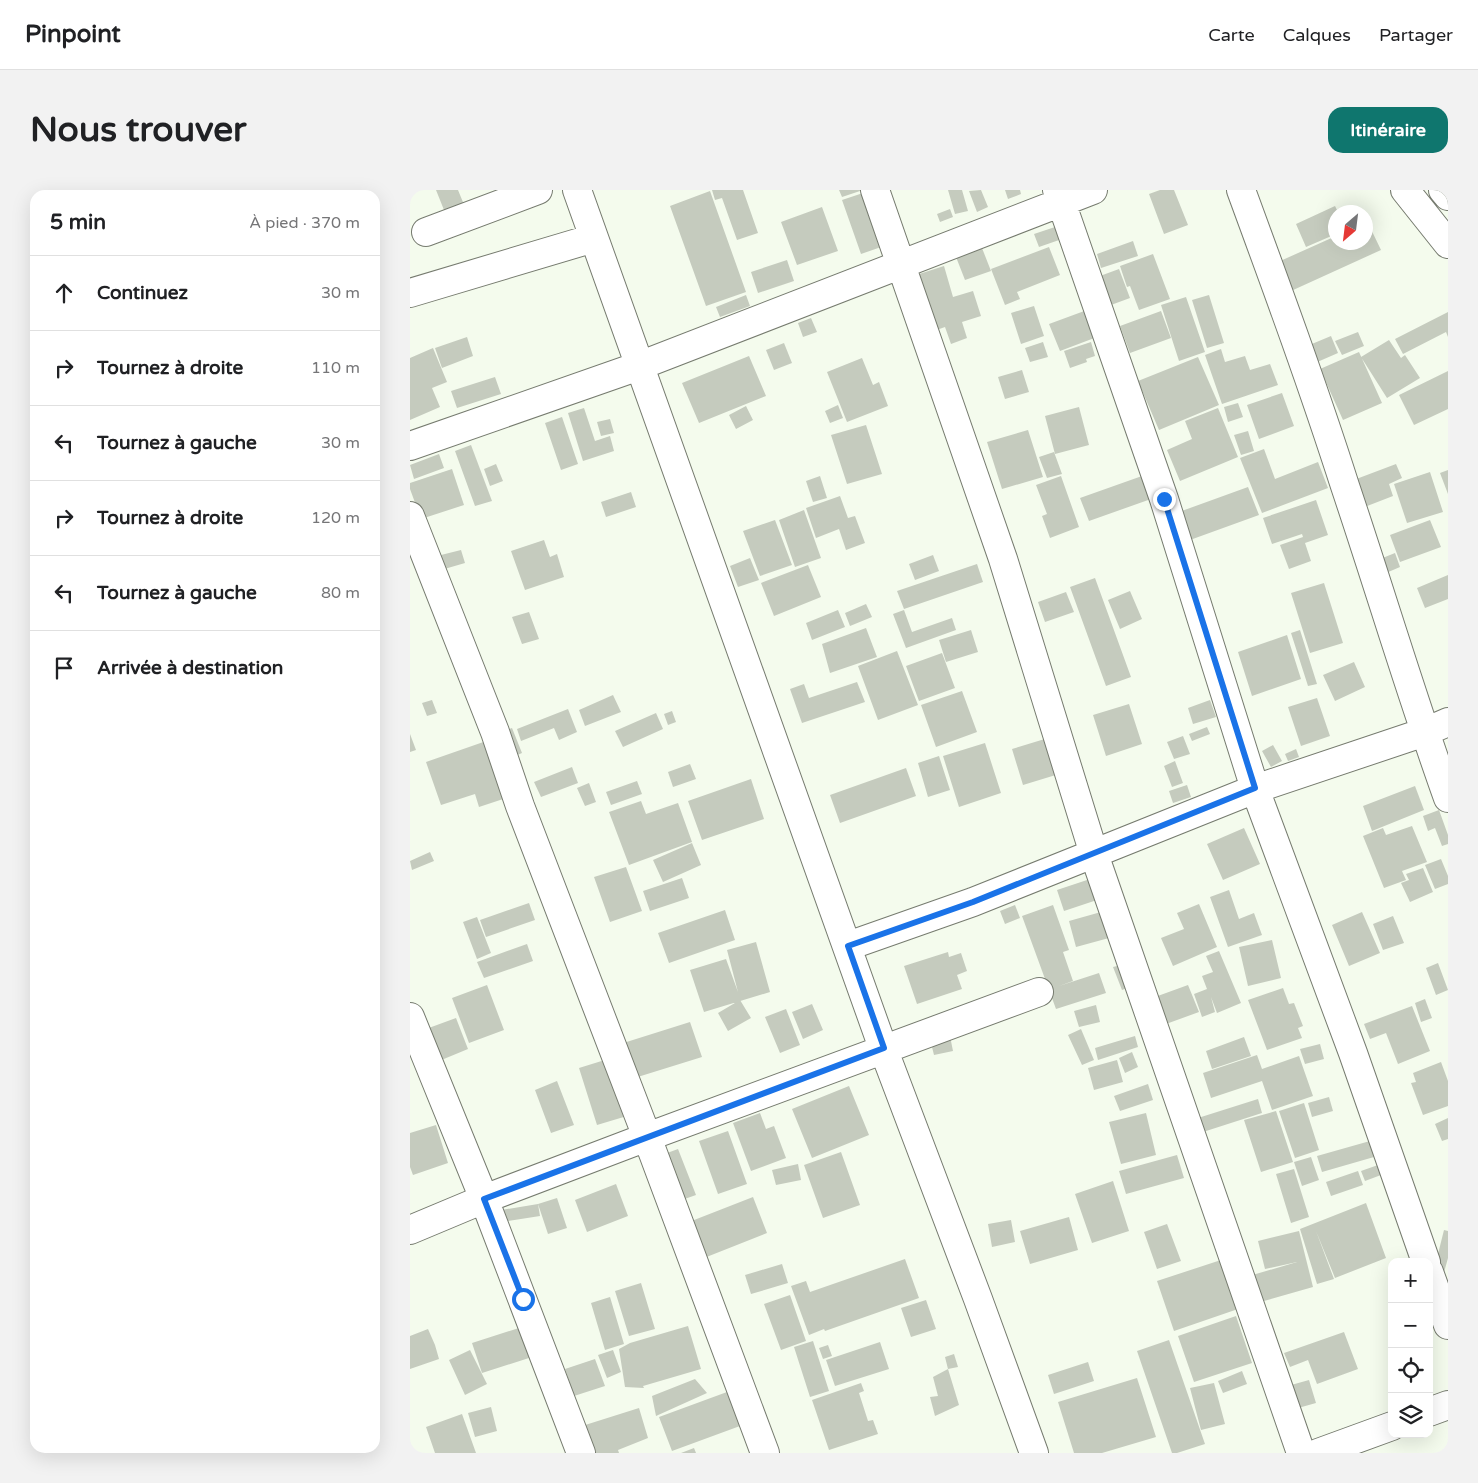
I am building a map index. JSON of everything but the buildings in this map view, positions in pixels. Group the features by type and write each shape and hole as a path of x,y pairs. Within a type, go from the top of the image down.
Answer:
{"street":[{"path":"426,232 538,190"},
{"path":"576,190 884,1048 1034,1453"},
{"path":"876,190 1003,559 1094,854 1301,1453"},
{"path":"410,446 639,366 902,265 1059,196 1093,190"},
{"path":"1241,190 1276,283 1342,475 1436,727 1448,798"},
{"path":"1405,190 1448,244"},
{"path":"1443,190 1448,196"},
{"path":"1059,196 1164,499 1255,788 1353,1053 1425,1258"},
{"path":"410,293 594,238"},
{"path":"410,516 495,732 520,806 647,1137 765,1453"},
{"path":"848,946 973,902 1255,788 1436,727"},
{"path":"410,1230 484,1199 647,1137 1039,992"},
{"path":"410,1017 484,1199 581,1453"},
{"path":"1433,1283 1448,1325"},
{"path":"1433,1411 1448,1405"},
{"path":"1318,1453 1388,1427"}],"route":[{"path":"523,1299 484,1199 884,1048 848,946 973,902 1255,788 1164,499"}]}
